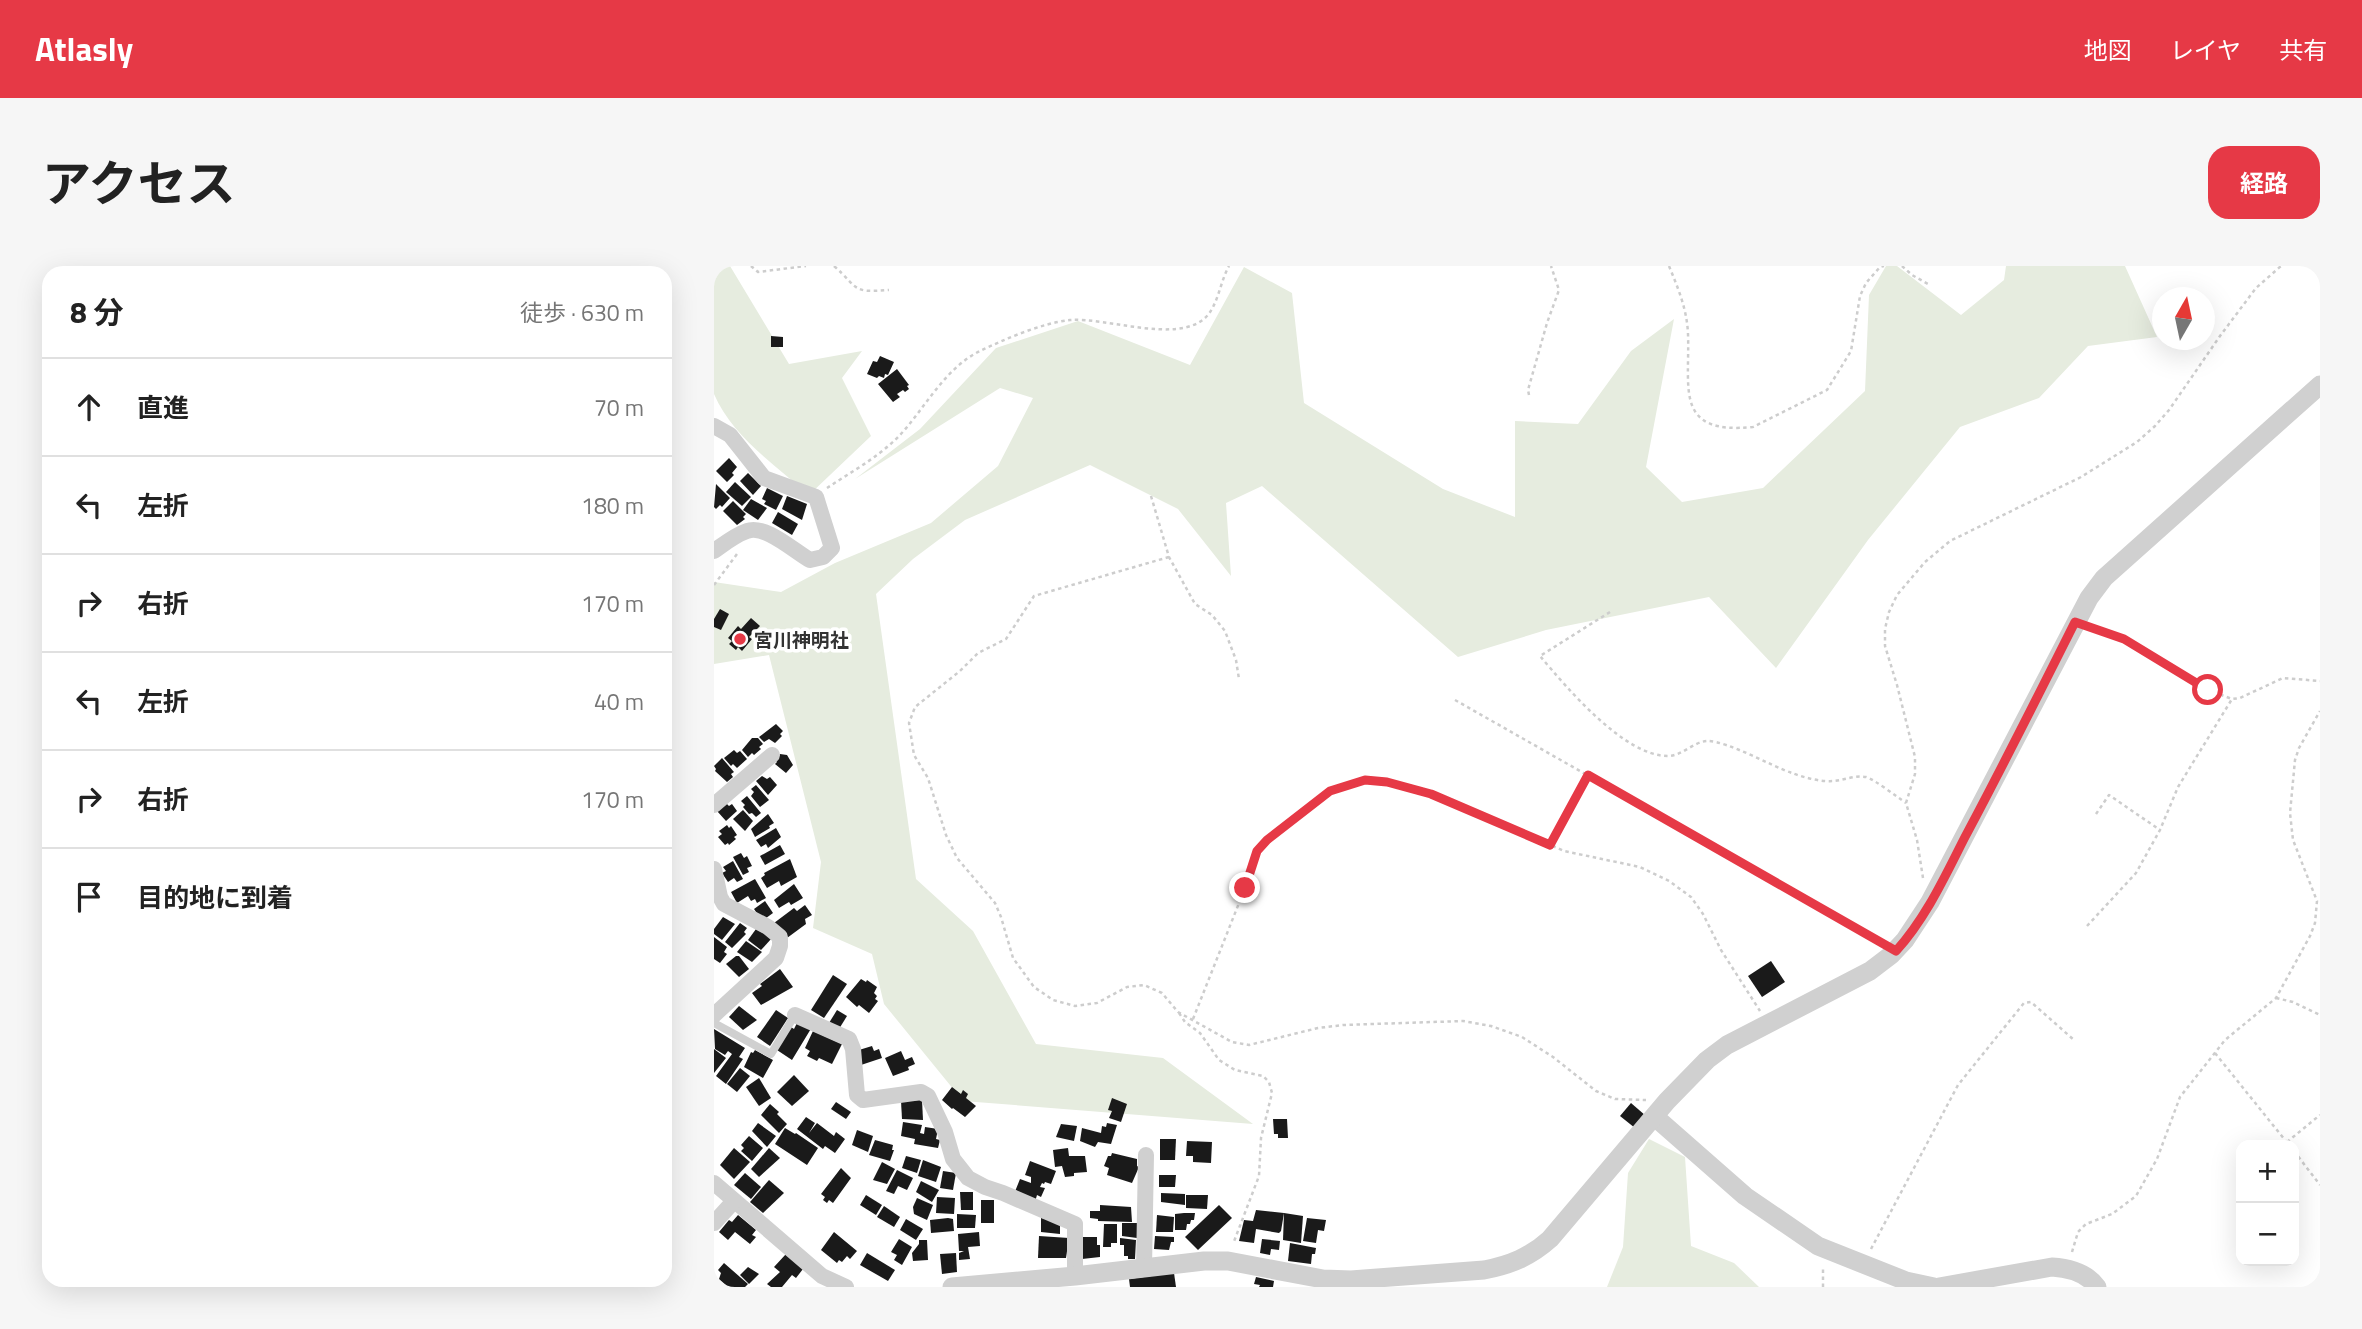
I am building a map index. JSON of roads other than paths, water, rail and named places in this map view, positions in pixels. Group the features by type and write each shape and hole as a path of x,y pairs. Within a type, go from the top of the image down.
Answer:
{"street":[{"path":"952,1287 1204,1261 1228,1261 1323,1279 1365,1279 1484,1270 1501,1267 1536,1252 1667,1101 1707,1060 1727,1045 1870,971 1896,951 1930,902 1993,786 2075,622 2104,578 2320,385"},
{"path":"714,426 730,435 764,478 816,497 832,548 823,557 810,560 765,532 755,529 737,536 714,551"},
{"path":"714,804 772,755"},
{"path":"714,869 724,904 768,927 780,937 780,946 776,958 714,1015"},
{"path":"795,1015 849,1039 853,1049 857,1095 863,1100 921,1092 928,1096 945,1132 953,1159 968,1178 1075,1224 1075,1276"},
{"path":"1654,1117 1745,1196 1824,1248 1863,1264 1921,1286 1936,1287 2036,1269 2066,1268 2081,1273 2097,1287"},
{"path":"1144,1268 1146,1155"},
{"path":"714,1183 822,1276 846,1287"},
{"path":"714,1223 734,1201"}],"lane":[{"path":"714,1023 771,1054 795,1015"}],"place":[{"name":"宮川神明社","path":"740,639"}]}
